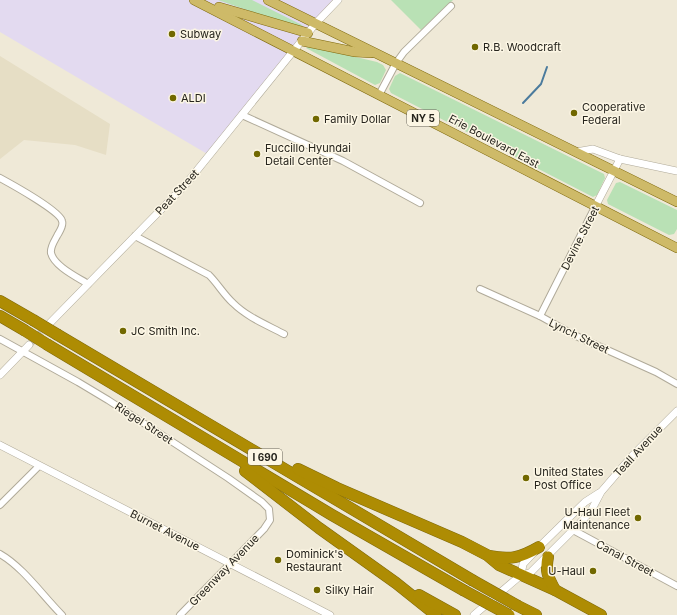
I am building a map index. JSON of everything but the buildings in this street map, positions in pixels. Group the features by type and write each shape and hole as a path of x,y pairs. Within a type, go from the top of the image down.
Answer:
{"highway":[{"name":"I 690","path":"0,301 235,439 357,513 472,580 536,615"},
{"name":"I 690","path":"0,316 208,442 407,559 509,615"},
{"path":"235,439 331,485 462,542 499,565 555,590 601,615"},
{"path":"208,442 319,528 396,583 436,615"},
{"path":"486,556 503,559 512,558 528,554 539,547"},
{"path":"548,557 546,564 547,575 555,590"},
{"path":"396,583 455,615"}],"main road":[{"path":"268,0 677,202"},
{"path":"195,1 355,52 376,54"},
{"name":"Erie Boulevard East","path":"195,1 595,207 676,245"}],"street":[{"name":"Peat Street","path":"50,323 186,184 305,37 338,0"},
{"path":"379,95 396,63 404,52 451,6"},
{"path":"242,115 343,161 420,203"},
{"path":"576,152 592,149 620,159 677,171"},
{"name":"Devine Street","path":"540,316 620,159"},
{"path":"0,178 49,208 59,216 62,221 62,226 51,247 51,253 56,262 88,284"},
{"path":"135,236 208,275 216,282 232,303 246,313 284,334"},
{"name":"Lynch Street","path":"480,288 540,316 574,335 656,372 677,384"},
{"name":"Riegel Street","path":"0,339 108,400 256,498 269,509 270,520 268,523"},
{"path":"0,375 29,345"},
{"name":"Teall Avenue","path":"520,575 523,564 539,547 585,502 599,493 632,456 677,411"},
{"name":"Burnet Avenue","path":"0,445 330,615"},
{"path":"0,506 39,466"},
{"name":"Teall Avenue","path":"474,615 520,575 530,573 548,557 591,510 599,493"},
{"name":"Greenway Avenue","path":"180,615 231,564 268,523"},
{"name":"Canal Street","path":"573,530 677,586"},
{"path":"0,554 9,558 62,615"}],"shaded area":[{"path":"0,0 338,0 209,155 0,32"},
{"path":"0,56 110,124 106,155 75,145 24,140 0,159"}],"green space":[{"path":"218,0 252,0 302,25 303,27 298,28"},
{"path":"391,0 453,0 421,30"},
{"path":"309,46 377,62 383,65 386,70 380,83 375,85 306,48"},
{"path":"400,73 604,174 605,178 597,195 593,197 391,93 389,89 395,76"},
{"path":"620,182 677,210 677,229 674,234 669,235 608,204 607,200 616,183"}],"waterway":[{"path":"523,103 541,84 547,67"}],"tunnel":[{"path":"29,345 48,325"}],"place":[{"name":"Subway","path":"172,34"},
{"name":"R.B. Woodcraft","path":"475,47"},
{"name":"ALDI","path":"173,98"},
{"name":"Cooperative Federal","path":"574,113"},
{"name":"Family Dollar","path":"316,119"},
{"name":"Fuccillo Hyundai Detail Center","path":"257,154"},
{"name":"JC Smith Inc.","path":"123,331"},
{"name":"United States Post Office","path":"526,478"},
{"name":"U-Haul Fleet Maintenance","path":"638,518"},
{"name":"Dominick's Restaurant","path":"278,560"},
{"name":"U-Haul","path":"593,571"},
{"name":"Silky Hair","path":"317,590"}]}
